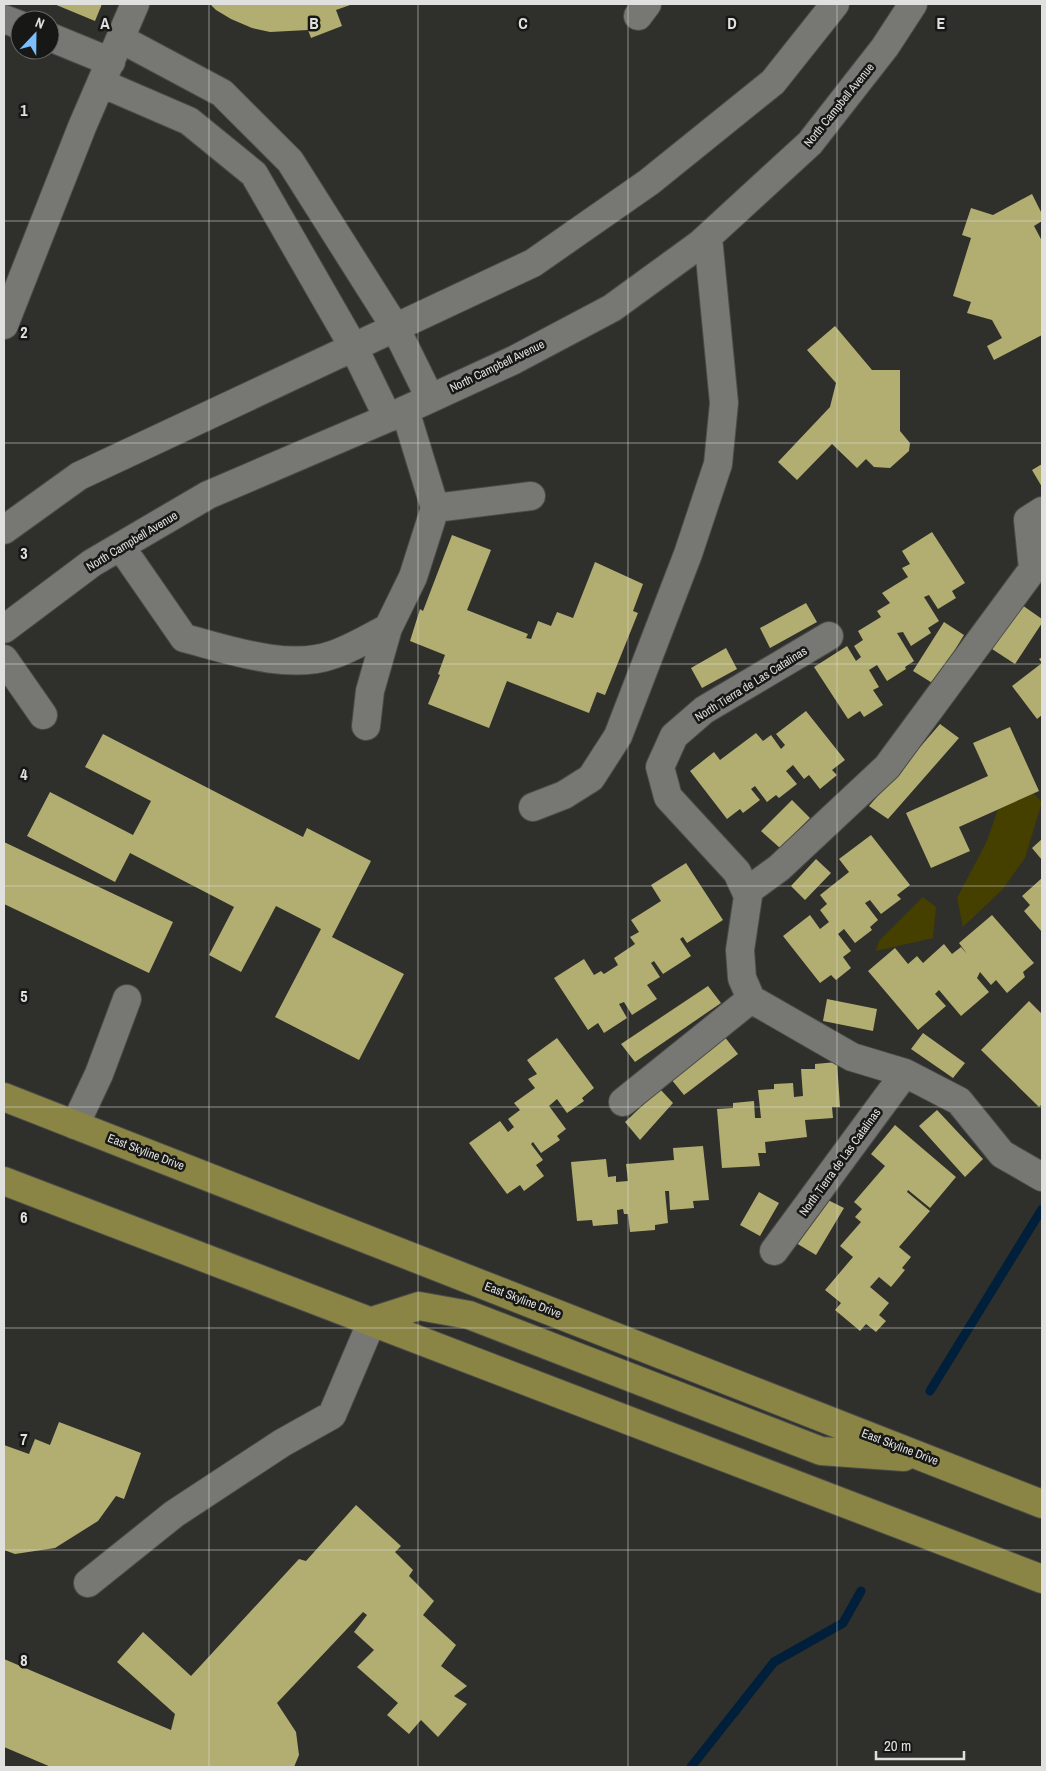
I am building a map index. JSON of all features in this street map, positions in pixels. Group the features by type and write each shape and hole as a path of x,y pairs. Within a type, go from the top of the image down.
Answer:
{"main road":[{"name":"East Skyline Drive","path":"4,1097 1042,1504"},
{"path":"4,1181 1042,1579"},
{"path":"372,1321 419,1306 469,1315 821,1451 932,1460"}],"street":[{"path":"4,325 135,4"},
{"path":"4,530 79,476 533,263 649,182 773,82 835,4"},
{"name":"North Campbell Avenue","path":"4,628 92,564 208,496 514,360 612,308 708,237 810,143 885,47 913,4"},
{"path":"60,42 111,61 222,94 290,161 395,327 430,398"},
{"path":"111,61 254,174 354,348 396,414 435,508 413,577 388,628 370,692 366,726"},
{"path":"533,807 564,794 591,778 618,736 688,554 718,464 724,403 708,237"},
{"path":"435,508 531,496"},
{"path":"746,892 779,868 887,767 1033,570 1028,520 1042,511"},
{"path":"121,547 184,638 243,653 293,661 331,656 388,628"},
{"name":"North Tierra de Las Catalinas","path":"751,999 742,978 740,950 748,896 737,872 668,797 660,767 674,736 704,710 829,636"},
{"path":"4,659 43,715"},
{"path":"623,1102 751,999 852,1057 905,1073 959,1101 1002,1154 1042,1177"},
{"path":"75,1125 99,1074 127,1000"},
{"name":"North Tierra de Las Catalinas","path":"774,1251 905,1073"},
{"path":"88,1583 174,1514 282,1443 332,1415 372,1321"}],"shaded area":[{"path":"1033,793 1042,802 1025,858 1003,889 963,927 957,898 987,841 998,809"},
{"path":"923,897 936,907 933,938 876,951 879,941"}],"building":[{"path":"54,4 102,4 95,21"},
{"path":"210,4 353,4 336,10 342,26 311,38 308,30 270,32 252,28 231,19"},
{"path":"1032,194 1042,214 1042,221 1034,226 1042,241 1042,335 994,360 987,346 1002,338 992,320 967,313 971,302 953,296 971,238 962,235 971,208 993,215"},
{"path":"835,326 872,370 900,370 900,431 910,443 909,451 890,468 874,467 866,459 857,468 832,444 797,480 778,462 830,407 836,383 807,350"},
{"path":"1042,464 1042,487 1032,470"},
{"path":"932,532 965,583 952,591 956,598 938,609 929,595 924,597 939,621 928,628 931,633 911,646 903,632 897,633 914,661 905,667 906,669 887,681 877,665 869,670 879,687 873,690 883,705 864,717 860,711 848,719 814,667 847,646 856,661 861,657 854,646 863,640 858,631 881,617 877,611 890,603 882,593 908,577 902,568 910,564 902,551"},
{"path":"452,535 491,550 467,610 528,634 526,638 531,639 538,621 551,626 557,612 573,618 595,562 643,584 633,611 638,613 605,695 597,692 589,713 507,681 489,728 428,704 440,675 438,674 445,655 410,641 420,609 423,611"},
{"path":"806,603 817,622 770,648 760,628"},
{"path":"1022,605 1042,619 1042,623 1015,664 992,649"},
{"path":"944,622 964,635 934,684 913,671"},
{"path":"726,648 737,669 702,688 691,668"},
{"path":"1042,663 1042,715 1037,719 1012,686"},
{"path":"806,711 845,760 832,770 837,775 820,789 809,775 804,779 793,765 786,771 797,784 779,798 776,795 767,802 755,786 751,789 760,800 743,813 740,809 727,819 690,771 714,752 720,760 756,733 763,741 771,735 781,749 785,745 776,734"},
{"path":"940,724 959,738 888,819 869,806"},
{"path":"1010,727 1039,791 959,827 970,851 931,868 906,813 988,776 973,743"},
{"path":"103,734 303,837 307,828 371,861 332,937 404,974 359,1060 275,1017 321,929 276,906 241,972 209,955 234,907 130,853 115,882 27,836 50,792 133,835 151,801 85,767"},
{"path":"792,800 810,818 780,848 761,831"},
{"path":"871,835 910,885 897,895 901,899 881,914 870,900 865,903 878,920 870,927 872,930 855,943 844,929 838,934 851,951 843,957 851,968 836,980 831,975 820,983 783,936 810,915 820,929 829,922 820,910 827,904 820,895 849,872 839,859"},
{"path":"1042,839 1042,860 1032,848"},
{"path":"4,842 173,922 149,973 4,904"},
{"path":"816,859 831,873 805,900 791,886"},
{"path":"686,863 723,920 687,943 683,937 680,939 691,956 663,974 654,961 651,963 660,977 647,985 657,999 632,1015 624,1002 619,1004 627,1018 604,1033 598,1023 588,1030 554,978 584,959 594,975 601,971 604,974 618,965 614,958 635,944 630,937 639,932 631,920 661,901 651,885"},
{"path":"1042,878 1042,932 1024,911 1030,905 1022,896"},
{"path":"992,915 1034,963 1023,972 1025,977 1007,993 996,980 991,985 980,972 977,978 989,992 961,1016 939,990 935,994 946,1006 918,1030 868,971 895,948 908,964 917,956 923,963 944,944 952,954 961,947 967,954 959,943"},
{"path":"708,986 721,1003 635,1062 621,1044"},
{"path":"827,999 877,1009 873,1031 823,1021"},
{"path":"1029,1001 1042,1014 1042,1104 1039,1107 981,1050"},
{"path":"923,1033 965,1063 953,1078 911,1049"},
{"path":"724,1036 738,1054 684,1095 671,1079"},
{"path":"557,1038 594,1088 582,1098 584,1101 567,1113 557,1099 549,1106 566,1129 557,1136 560,1140 541,1153 533,1142 531,1144 543,1160 536,1165 544,1176 524,1191 520,1185 507,1194 469,1143 500,1121 508,1132 514,1127 508,1119 520,1110 514,1103 535,1088 528,1079 537,1074 527,1060"},
{"path":"837,1062 840,1107 832,1107 833,1118 805,1120 807,1137 765,1142 766,1153 758,1153 760,1166 722,1168 717,1109 733,1108 733,1103 754,1101 755,1118 761,1118 758,1090 774,1089 774,1084 793,1083 794,1097 803,1096 801,1069 815,1069 815,1064"},
{"path":"660,1089 673,1103 640,1140 625,1122"},
{"path":"937,1110 983,1159 965,1177 919,1126"},
{"path":"895,1125 956,1177 930,1208 908,1190 907,1192 930,1211 899,1247 911,1257 902,1268 905,1270 891,1287 879,1277 870,1287 889,1303 879,1315 886,1321 876,1332 866,1324 860,1331 835,1310 841,1303 825,1290 853,1257 840,1246 861,1222 855,1217 862,1209 854,1202 885,1166 871,1154"},
{"path":"703,1146 709,1200 693,1201 694,1208 670,1210 669,1191 665,1191 668,1223 655,1225 655,1230 630,1232 628,1214 624,1214 623,1209 617,1210 618,1224 593,1226 592,1220 577,1221 571,1162 606,1159 608,1177 616,1176 616,1182 628,1181 626,1164 674,1160 673,1148"},
{"path":"759,1192 779,1203 760,1236 740,1225"},
{"path":"826,1199 844,1208 816,1255 796,1243"},
{"path":"59,1422 141,1453 124,1499 116,1496 98,1521 55,1548 15,1554 4,1550 4,1445 29,1454 35,1439 50,1445"},
{"path":"356,1505 401,1546 395,1552 413,1570 409,1576 434,1601 423,1615 456,1645 441,1666 467,1686 454,1696 467,1704 438,1737 421,1720 409,1734 387,1715 398,1703 357,1667 374,1650 354,1632 367,1615 363,1612 277,1703 296,1732 299,1755 294,1767 51,1767 4,1747 4,1659 171,1730 175,1714 117,1662 143,1632 191,1676 299,1559 306,1561"}],"waterway":[{"path":"930,1391 1042,1209"},
{"path":"691,1767 774,1662 843,1623 861,1591"}]}
